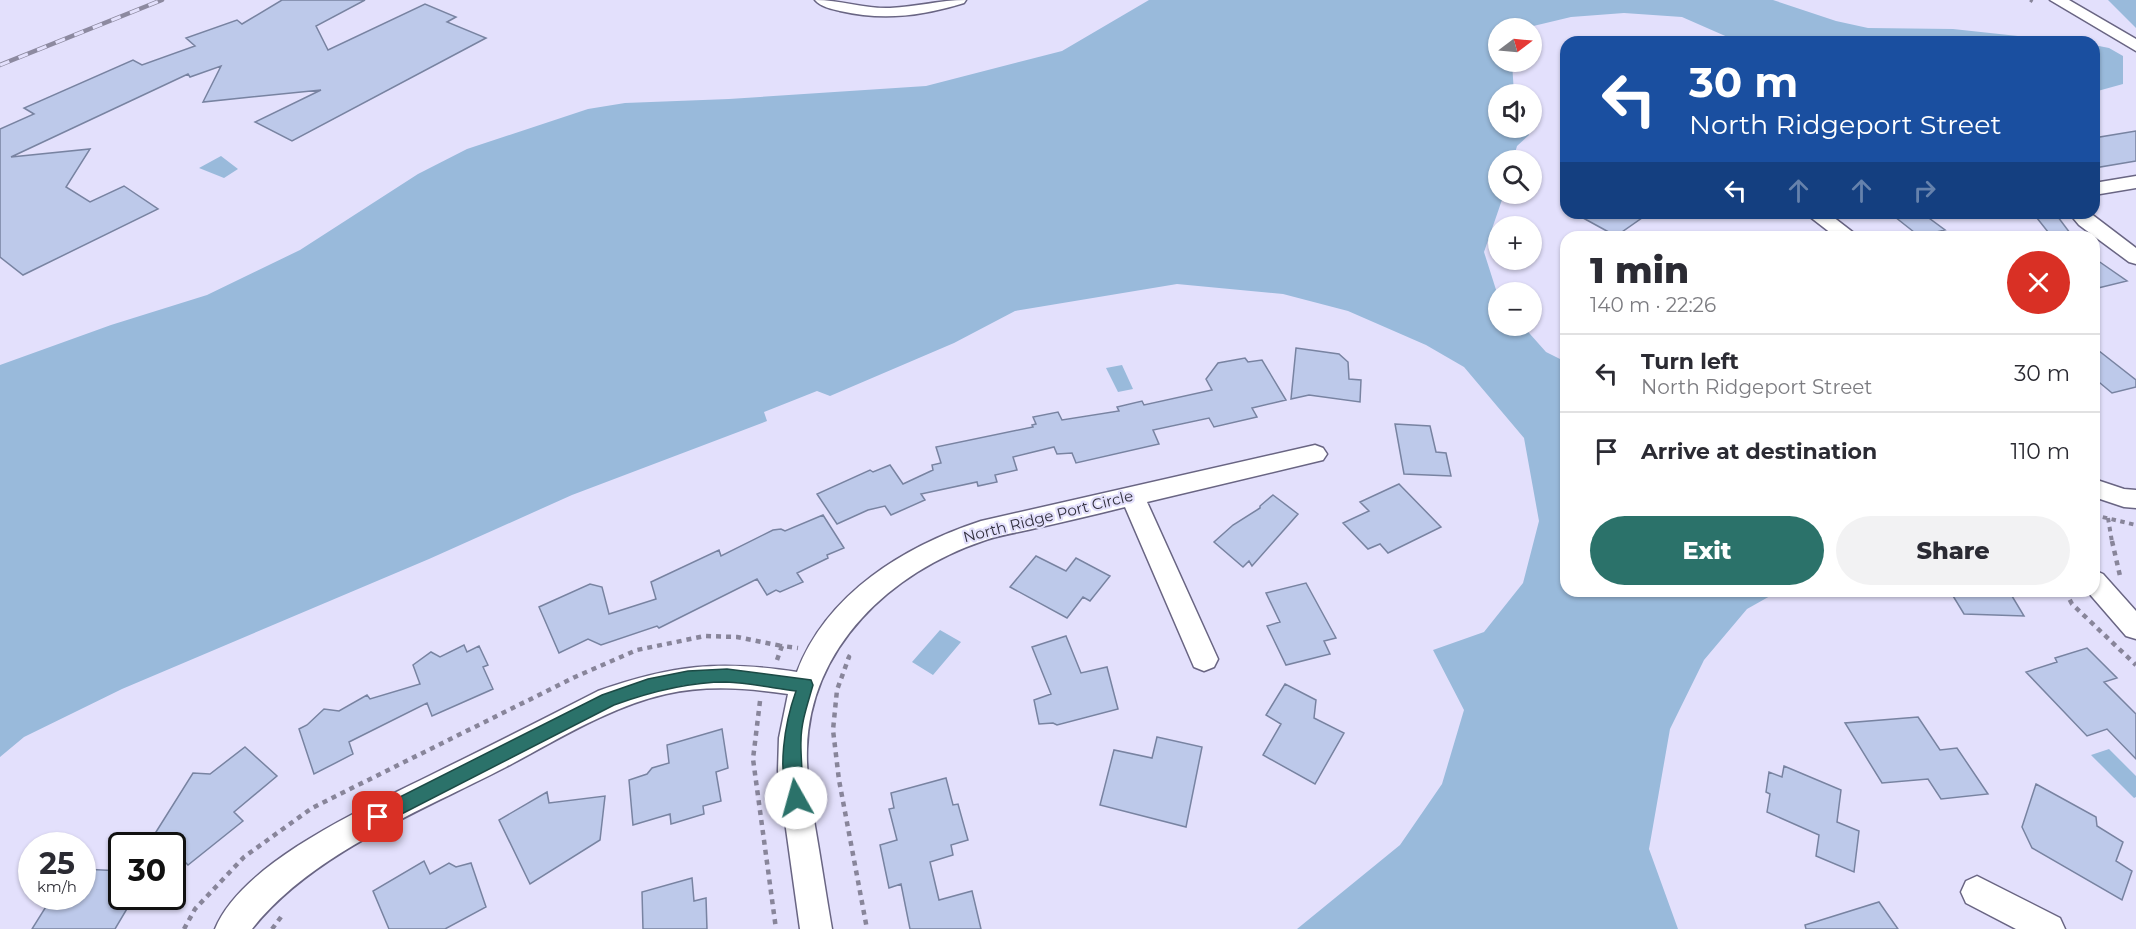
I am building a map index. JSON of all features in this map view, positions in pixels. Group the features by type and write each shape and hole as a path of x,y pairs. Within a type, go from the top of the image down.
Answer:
{"street":[{"path":"823,0 848,9 887,13 927,9 958,0"},
{"path":"2058,0 2136,46"},
{"path":"2100,188 2136,182"},
{"path":"1824,219 1840,231"},
{"path":"2084,219 2100,231"},
{"path":"2100,231 2136,258"},
{"name":"North Ridge Port Circle","path":"816,929 792,776 793,739 797,711 805,685 820,652 840,623 867,594 915,558 951,541 981,531 1316,454"},
{"path":"2100,490 2124,498 2136,499"},
{"path":"1132,496 1204,659"},
{"path":"2100,588 2112,604 2136,627"},
{"path":"231,929 271,885 311,854 608,700 648,686 688,678 727,676 805,685"},
{"path":"1977,892 2049,929"}],"path":[{"path":"2100,516 2136,525"},
{"path":"2108,519 2115,560 2121,579"},
{"path":"2069,597 2073,604 2136,665"},
{"path":"750,700 760,702"},
{"path":"272,929 289,907"}],"water":[{"path":"1149,0 1773,0 1836,21 1868,28 1953,29 2018,36 1725,36 1682,17 1624,13 1571,17 1542,24 1542,18 1488,18 1488,72 1513,72 1513,84 1488,84 1488,138 1526,138 1516,150 1488,150 1488,204 1501,204 1496,216 1488,216 1488,240 1484,252 1494,282 1488,282 1488,336 1532,336 1546,352 1560,359 1560,597 1768,597 1747,609 1704,660 1670,729 1649,849 1678,929 1297,929 1400,845 1442,784 1464,710 1433,650 1484,632 1523,583 1539,521 1524,438 1464,367 1426,345 1348,311 1283,294 1177,284 1015,311 954,343 830,396 817,391 764,412 767,421 572,495 429,559 122,689 24,737 0,757 0,365 111,325 207,295 300,250 418,174 467,149 588,109 625,103 729,99 926,86 1062,51"},
{"path":"2108,0 2136,0 2136,28"},
{"path":"2100,46 2109,48 2123,56 2123,84 2100,90"},
{"path":"221,156 238,169 224,178 199,168"},
{"path":"1122,365 1133,389 1118,392 1106,368"},
{"path":"940,630 961,642 933,675 912,662"},
{"path":"2109,749 2136,776 2136,797 2134,798 2091,755"}],"building":[{"path":"282,0 365,0 316,26 328,50 425,4 456,17 447,22 486,38 292,141 255,122 321,90 203,102 221,66 190,77 188,74 11,157 90,149 66,187 90,202 124,186 158,209 23,275 0,257 0,129 34,114 24,108 133,60 142,65 195,46 186,38 237,20 242,24"},
{"path":"2136,131 2136,161 2100,167 2100,137"},
{"path":"1585,219 1640,219 1623,231 1607,231"},
{"path":"1898,219 1930,219 1945,230 1941,231 1913,231"},
{"path":"2038,219 2060,219 2068,231 2047,231"},
{"path":"2100,262 2127,281 2100,288"},
{"path":"1296,348 1339,354 1348,362 1349,379 1361,380 1360,402 1309,395 1291,399"},
{"path":"2100,352 2136,380 2136,387 2112,393 2100,383"},
{"path":"1245,358 1248,362 1262,360 1286,400 1252,408 1257,417 1214,427 1209,418 1153,430 1159,444 1076,463 1072,453 1057,454 1054,447 1013,457 1017,470 995,475 997,482 978,486 977,482 921,494 925,500 891,515 885,506 868,510 837,524 817,494 870,470 873,472 890,465 903,484 933,470 932,465 941,463 936,447 1033,427 1032,425 1036,424 1033,417 1058,412 1062,420 1119,411 1117,407 1142,401 1144,405 1212,390 1206,379 1218,363"},
{"path":"1395,424 1430,426 1436,452 1446,453 1451,476 1404,474"},
{"path":"1399,484 1441,527 1388,553 1380,544 1368,549 1343,523 1369,511 1360,502"},
{"path":"1273,495 1298,514 1252,566 1249,561 1243,567 1214,542 1233,525 1260,508"},
{"path":"823,515 844,548 827,555 828,558 797,573 803,582 780,592 776,590 767,595 757,579 659,628 657,626 601,645 588,639 559,653 539,607 590,584 602,587 609,614 656,599 651,582 719,550 721,556 773,530 785,531"},
{"path":"1036,556 1066,571 1076,558 1110,576 1090,601 1083,597 1067,618 1010,587"},
{"path":"1306,583 1336,638 1324,641 1330,654 1286,665 1267,626 1280,622 1266,593"},
{"path":"1954,597 2013,597 2024,616 1964,614"},
{"path":"1066,636 1081,673 1107,667 1118,709 1057,725 1039,724 1034,700 1051,694 1032,647"},
{"path":"464,645 467,652 479,646 488,665 483,667 493,689 432,716 427,703 349,742 353,754 314,774 299,729 307,725 324,709 339,711 367,695 370,699 420,684 413,665 431,652 440,657"},
{"path":"2087,648 2117,678 2104,682 2136,714 2136,759 2107,729 2087,736 2026,672 2057,662 2055,658"},
{"path":"1285,684 1316,700 1314,718 1344,733 1315,784 1263,755 1281,724 1266,715"},
{"path":"1918,717 1940,750 1957,748 1988,794 1941,799 1928,779 1882,783 1845,723"},
{"path":"722,729 728,768 716,772 721,801 703,806 704,814 671,824 670,814 633,825 629,780 647,774 652,768 669,763 667,745"},
{"path":"1157,737 1202,747 1186,827 1100,805 1114,750 1152,758"},
{"path":"245,747 277,776 234,812 243,821 188,865 186,863 186,832 156,832 193,773 210,774"},
{"path":"1784,766 1841,790 1837,822 1859,831 1854,872 1816,856 1819,835 1767,812 1770,794 1766,792 1769,772 1782,777"},
{"path":"946,778 953,805 958,804 968,840 951,845 953,855 930,862 939,900 972,891 981,929 910,929 901,884 889,888 880,845 897,840 889,809 894,808 891,793"},
{"path":"2036,784 2096,817 2097,826 2123,842 2116,861 2132,871 2122,900 2032,848 2022,827"},
{"path":"547,792 549,803 605,796 600,840 530,884 499,820"},
{"path":"424,861 430,874 449,863 456,867 471,863 486,907 445,929 389,929 373,891"},
{"path":"96,870 108,870 108,910 126,910 115,929 32,929 44,910 96,910"},
{"path":"692,878 694,901 706,898 707,929 643,929 642,892"},
{"path":"1879,902 1898,929 1806,929 1805,925"}],"railway":[{"path":"0,65 162,0"}],"route":[{"path":"378,817 608,700 648,686 688,678 727,676 761,678 805,685 797,711 793,739 792,776 796,798"}]}
